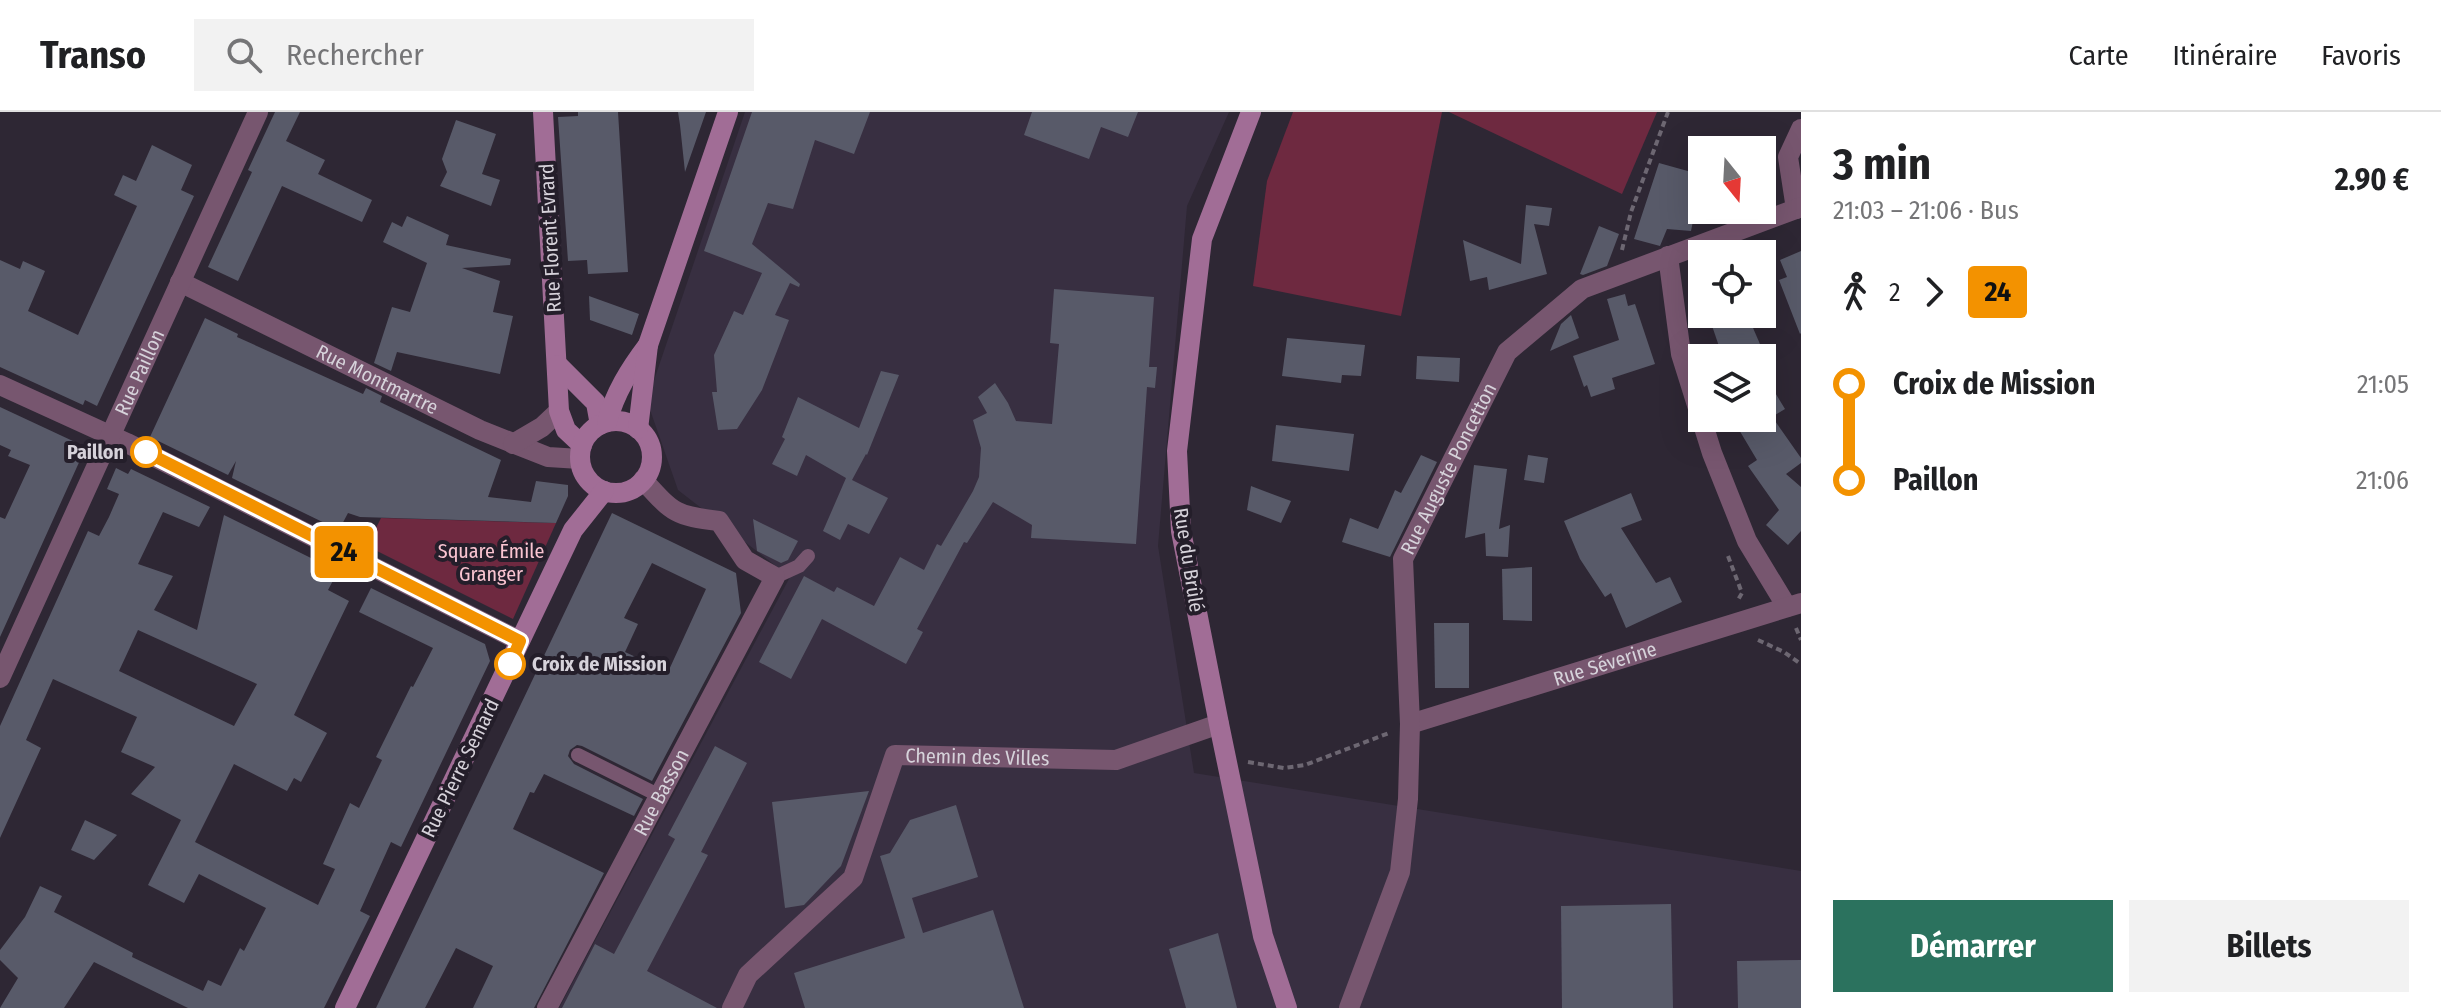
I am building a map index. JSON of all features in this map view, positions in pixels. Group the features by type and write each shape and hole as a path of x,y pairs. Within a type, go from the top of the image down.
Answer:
{"street":[{"name":"Rue Paillon","path":"0,678 258,112"},
{"name":"Rue Florent Evrard","path":"543,112 559,411"},
{"path":"638,429 648,345 728,112"},
{"name":"Rue du Brûlé","path":"1251,112 1202,239 1177,451 1181,531 1219,724 1263,936 1287,1008"},
{"path":"1799,210 1788,157 1801,129"},
{"name":"Rue Auguste Poncetton","path":"1349,1008 1400,872 1408,799 1410,724 1403,559 1507,352 1582,289 1799,210"},
{"path":"1668,256 1681,354 1712,453 1747,541 1794,605"},
{"name":"Rue Montmartre","path":"180,282 513,444 548,457 581,452"},
{"path":"604,424 625,378 648,345"},
{"path":"558,365 596,403 604,424"},
{"path":"582,389 625,378"},
{"path":"0,385 111,435 520,641"},
{"path":"513,444 542,427 559,411 566,430 581,452"},
{"path":"623,422 638,429 647,440 651,453 650,468 643,480 623,492 604,491 589,481 583,472 581,452 589,432 604,424 623,422"},
{"path":"643,480 663,503 683,517 719,521 745,560 775,577"},
{"name":"Rue Pierre Semard","path":"346,1007 573,530 604,491"},
{"name":"Rue Basson","path":"547,1008 775,577"},
{"name":"Rue Séverine","path":"1410,724 1794,605"},
{"name":"Chemin des Villes","path":"732,1008 748,975 853,878 895,755 1116,760 1219,724"}],"lane":[{"path":"775,577 799,566 808,556"},
{"path":"578,755 660,796"}],"path":[{"path":"1630,271 1618,263 1631,212 1668,112"},
{"path":"1738,622 1759,641 1801,664"},
{"path":"1226,758 1284,768 1305,765 1388,733"}],"shaded area":[{"path":"745,112 1229,112 1187,206 1158,546 1194,773 1801,871 1801,1008 559,1008 790,577 678,490 647,401"}],"green space":[{"path":"1293,112 1442,112 1401,316 1253,286 1267,181"},
{"path":"1449,112 1657,112 1622,194"},
{"name":"Square Émile Granger","path":"381,518 556,523 513,619 367,546"}],"building":[{"path":"275,112 300,112 286,141 325,160 318,174 372,200 362,222 282,186 238,281 208,267 252,172 248,170"},
{"path":"578,112 618,112 628,272 588,274 587,260 568,261 558,117 578,116"},
{"path":"678,112 706,112 685,172 680,125"},
{"path":"752,112 870,112 854,154 815,140 793,209 768,203 752,244 800,284 799,287 790,283 775,315 789,320 762,390 737,429 718,430 712,392 717,392 714,355 734,311 743,315 762,273 704,251"},
{"path":"1032,112 1138,112 1128,137 1101,127 1089,159 1024,135"},
{"path":"456,120 496,134 482,174 500,180 491,206 440,186 447,172 442,159"},
{"path":"152,145 192,165 181,190 194,196 97,406 85,400 83,405 0,367 0,260 20,269 23,261 45,271 28,311 78,335 137,206 114,195 123,175 136,181"},
{"path":"1659,163 1688,171 1688,224 1692,224 1691,231 1667,229 1660,246 1634,239"},
{"path":"1526,205 1552,208 1549,226 1534,224 1547,274 1489,290 1487,277 1470,281 1463,240 1521,264"},
{"path":"407,216 449,235 446,245 511,259 510,265 462,268 500,281 493,312 513,316 500,374 397,352 391,371 374,363 392,307 410,312 427,263 383,242 392,222 402,227"},
{"path":"1599,226 1619,234 1607,266 1580,274"},
{"path":"1801,251 1800,334 1779,280 1787,277 1780,260"},
{"path":"1054,289 1154,297 1149,367 1157,367 1155,388 1147,387 1136,544 1031,538 1032,525 993,502 967,543 964,542 917,629 923,632 906,664 822,619 791,679 759,662 804,576 834,592 837,587 874,606 900,557 924,570 937,544 941,546 979,477 981,448 973,420 987,413 978,397 995,383 1016,421 1052,424 1059,344 1050,343"},
{"path":"1625,294 1628,306 1635,304 1655,364 1612,378 1615,389 1591,397 1573,356 1619,340 1607,299"},
{"path":"589,296 639,314 632,335 590,320"},
{"path":"1571,315 1579,338 1550,351 1561,324"},
{"path":"205,318 238,334 237,337 363,394 366,388 382,396 380,402 501,460 488,497 531,502 536,481 568,485 568,496 556,523 360,517 348,513 339,530 232,478 236,461 228,475 150,437"},
{"path":"1713,328 1753,328 1760,344 1718,344"},
{"path":"1287,338 1365,345 1361,376 1342,375 1341,383 1282,376"},
{"path":"1417,356 1460,358 1459,382 1416,379"},
{"path":"881,371 899,375 867,455 852,480 888,498 869,534 848,524 840,540 823,531 846,478 806,455 797,476 772,464 785,439 782,437 798,397 859,428"},
{"path":"1776,394 1785,409 1776,414"},
{"path":"0,407 75,442 81,458 0,637 0,517 5,519 30,465 8,456 11,450 0,445"},
{"path":"1776,422 1801,458 1801,463 1786,474 1801,487 1801,531 1788,545 1766,525 1779,510 1748,466 1757,460 1740,432 1776,432"},
{"path":"1276,425 1354,434 1349,471 1272,461"},
{"path":"1421,455 1437,462 1390,557 1342,542 1350,518 1378,529 1395,490 1401,493"},
{"path":"1528,455 1548,458 1544,483 1524,480"},
{"path":"1474,465 1507,469 1499,529 1510,525 1508,557 1486,556 1485,533 1465,538"},
{"path":"116,468 128,474 131,469 210,507 199,527 163,512 138,564 173,576 154,610 197,630 224,515 317,561 315,564 336,575 328,590 349,601 294,715 327,733 301,782 294,778 287,791 234,764 195,842 318,905 335,869 323,864 350,803 359,808 382,760 376,757 433,648 359,612 371,588 485,644 490,661 401,847 391,842 360,911 370,916 324,1008 188,1008 94,962 64,1008 0,1008 18,978 0,960 0,950 25,917 40,886 62,896 54,912 133,953 132,957 203,991 208,980 221,986 240,948 244,951 266,908 199,874 184,903 148,885 181,820 131,794 155,767 121,752 137,717 53,679 26,740 41,748 0,838 0,726 88,531 99,536 109,517 119,494 107,489","holes":["138,630 257,684 234,726 119,671"]},
{"path":"1251,486 1291,501 1281,523 1247,510"},
{"path":"1631,493 1642,520 1621,528 1656,583 1670,577 1682,602 1626,628 1611,593 1605,597 1580,559 1564,521"},
{"path":"612,513 736,573 741,613 652,781 582,746 577,745 570,750 568,756 574,764 643,799 634,816 544,774 534,793 530,792 513,829 604,873 534,1008 473,1008 493,966 456,948 425,1008 376,1008","holes":["652,563 706,589 668,672 625,652 638,624 624,618"]},
{"path":"753,519 798,541 788,560 781,563 757,551"},
{"path":"1532,567 1532,621 1503,620 1502,569"},
{"path":"1434,623 1469,623 1469,688 1435,688"},
{"path":"715,746 747,763 701,852 708,855 647,971 717,1008 562,1008 595,944 614,954 675,839 668,835"},
{"path":"869,791 841,866 804,905 785,908 772,802"},
{"path":"956,805 978,877 912,898 923,933 993,910 1024,1008 805,1008 794,973 905,938 880,856 890,853 910,820"},
{"path":"85,820 117,835 94,860 71,850"},
{"path":"1671,904 1673,1008 1562,1008 1561,906"},
{"path":"1218,933 1237,1008 1186,1008 1169,949"},
{"path":"1801,960 1801,1008 1738,1008 1737,961"}],"bus line":[{"name":"24","path":"146,452 520,641 510,664"}],"place":[{"name":"Paillon","path":"146,452"},
{"name":"Croix de Mission","path":"510,664"}]}
